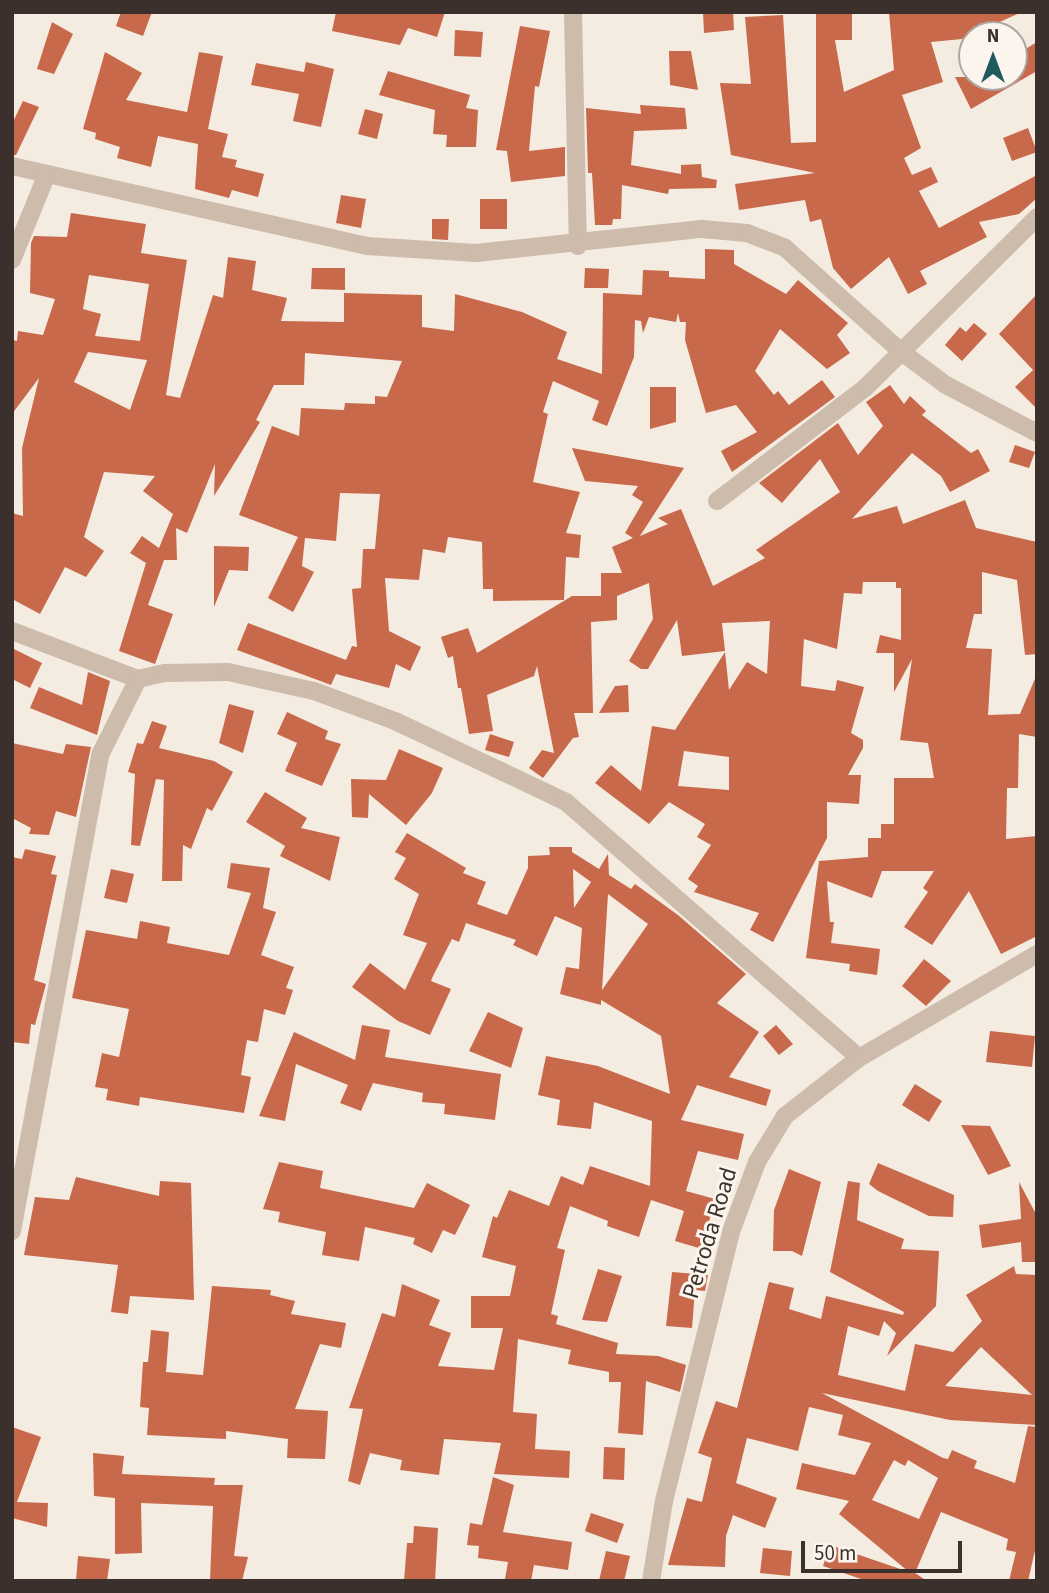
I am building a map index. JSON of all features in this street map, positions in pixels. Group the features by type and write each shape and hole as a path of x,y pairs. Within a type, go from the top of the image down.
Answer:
{"street":[{"path":"573,12 578,246"},
{"path":"12,166 367,246 477,253 578,246 702,229 747,233 784,247 899,350 946,385 1037,433"},
{"path":"12,260 47,174"},
{"path":"717,501 865,388 899,350 1037,217"},
{"path":"12,631 138,678 165,673 228,673 314,691 395,721 566,802 859,1058"},
{"path":"12,1231 101,753 138,678"},
{"name":"Petroda Road","path":"651,1581 664,1502 729,1242 757,1162 785,1116 859,1058 1037,954"}],"building":[{"path":"121,12 152,12 143,36 116,26"},
{"path":"336,12 445,12 437,37 408,28 400,45 332,31"},
{"path":"703,12 733,12 734,30 704,33"},
{"path":"816,12 852,12 852,40 835,40 844,92 894,70 889,12 1022,12 1002,21 958,21 958,39 931,42 943,82 902,95 921,148 904,158 912,175 931,167 938,182 919,191 939,228 1037,175 1037,198 1019,214 979,222 987,237 920,271 927,284 908,294 889,257 851,289 833,268 821,219 810,222 805,200 739,210 735,184 815,173 731,155 720,83 751,84 745,17 783,15 791,143 816,142"},
{"path":"52,22 73,34 54,74 37,69"},
{"path":"520,26 550,31 539,87 535,86 529,151 565,147 565,176 511,182 507,151 496,150"},
{"path":"455,30 483,32 481,57 454,56"},
{"path":"1037,42 1037,71 1028,76 1028,47"},
{"path":"669,51 691,51 698,90 670,85"},
{"path":"105,52 142,73 126,100 187,112 199,52 223,56 208,129 228,134 222,157 237,160 235,167 264,174 258,197 232,190 229,198 195,189 198,144 158,136 151,167 117,158 120,147 95,139 96,133 83,129"},
{"path":"306,62 334,69 321,127 293,121 299,94 251,85 256,63 304,72"},
{"path":"388,71 470,95 466,108 478,110 476,147 446,147 447,135 433,134 435,110 379,95"},
{"path":"962,91 1002,91 971,109"},
{"path":"23,101 39,107 16,155 12,155 12,124"},
{"path":"640,105 685,108 687,129 634,131 631,165 681,174 681,165 701,164 702,177 717,180 716,188 669,189 668,194 622,185 621,219 613,219 612,225 595,225 592,173 588,173 586,108 641,114"},
{"path":"365,109 383,114 377,139 358,134"},
{"path":"1028,128 1037,152 1012,161 1003,138"},
{"path":"341,195 366,199 361,228 336,223"},
{"path":"480,199 507,199 507,229 480,229"},
{"path":"71,213 146,224 141,253 187,260 166,395 180,398 213,295 223,298 228,257 256,261 252,290 287,298 281,321 344,322 344,293 422,295 422,327 454,331 455,294 522,312 567,332 557,359 602,374 603,293 642,295 643,270 669,271 669,277 705,279 705,249 734,250 734,264 786,294 798,280 848,323 837,335 850,353 827,369 780,329 755,371 774,395 778,391 789,405 822,380 835,397 732,472 721,451 757,432 736,405 706,413 685,340 686,322 680,322 678,313 676,322 649,317 643,333 641,321 635,320 634,357 607,426 592,420 599,401 553,381 543,412 548,414 533,482 580,492 566,533 581,535 579,558 566,557 564,600 493,601 493,589 483,589 482,542 448,537 445,553 423,549 419,580 385,578 389,631 421,647 410,671 396,664 389,688 336,674 331,685 237,650 248,623 346,660 352,646 357,647 352,589 361,588 363,549 375,549 380,494 340,493 336,541 305,538 302,566 314,572 293,612 268,598 298,537 239,515 272,426 299,436 301,408 344,410 345,403 375,404 375,396 387,397 402,361 305,353 304,385 274,385 256,420 260,422 214,496 215,464 187,533 176,528 177,560 164,560 148,605 173,614 155,664 119,651 146,563 130,553 142,536 159,548 173,514 143,491 155,476 104,472 84,537 104,551 86,577 65,567 40,614 12,599 12,513 23,516 22,448 39,378 12,414 12,340 17,341 18,331 43,335 55,299 30,293 31,243 34,236 67,237","holes":["89,275 149,284 140,341 95,336 101,314 83,309","88,352 147,360 130,410 74,382"]},
{"path":"432,219 449,219 448,240 432,239"},
{"path":"312,268 345,268 345,290 311,289"},
{"path":"585,268 609,269 608,288 584,288"},
{"path":"1037,294 1037,409 1015,387 1033,370 999,334"},
{"path":"974,323 987,334 962,361 945,345 960,327 966,332"},
{"path":"890,385 904,404 910,396 926,411 922,415 971,453 978,449 990,471 950,492 941,476 912,453 852,519 897,506 903,524 965,500 976,528 1037,542 1037,654 1025,655 1017,580 982,572 982,614 974,614 966,648 992,649 988,715 1020,714 1037,674 1037,737 1019,734 1018,788 1007,788 1006,839 1037,836 1037,936 1001,954 969,891 932,945 904,927 928,892 923,888 934,871 882,871 872,898 827,881 830,922 834,922 831,943 880,949 877,975 849,971 850,964 806,958 819,861 868,857 868,838 881,838 881,824 894,824 894,778 934,778 928,743 900,740 912,659 894,692 894,653 876,653 880,635 901,640 901,588 896,588 896,582 863,582 862,594 844,593 837,649 804,639 801,686 835,691 837,680 864,687 851,733 863,740 863,748 848,775 861,775 859,804 827,802 827,838 773,942 750,930 759,913 694,892 698,886 688,879 711,845 697,837 705,824 669,802 649,824 595,783 611,765 641,791 652,726 675,730 725,652 729,690 747,662 767,674 770,621 722,623 725,651 682,656 677,620 648,669 641,669 629,661 653,619 649,583 617,596 617,620 591,622 593,713 574,713 579,737 573,738 543,778 529,768 542,750 554,753 537,666 534,676 487,695 493,731 469,734 453,656 448,658 441,637 468,628 477,653 572,596 601,596 601,573 622,573 612,547 633,538 625,533 643,502 632,495 638,486 585,481 572,448 684,468 640,536 668,524 658,518 681,509 713,586 765,558 756,550 840,492 820,459 782,503 759,483 838,423 858,455 883,426 866,402","holes":["684,751 729,757 729,790 678,786"]},
{"path":"650,387 676,387 676,422 650,429"},
{"path":"1015,445 1035,452 1029,468 1009,462"},
{"path":"214,546 249,547 248,571 229,570 214,607"},
{"path":"12,648 42,663 30,688 12,679"},
{"path":"88,672 110,681 97,735 30,708 39,687 82,705"},
{"path":"628,685 629,712 599,713 615,686"},
{"path":"229,704 254,711 243,753 219,743"},
{"path":"287,712 328,731 325,739 341,744 322,786 285,771 297,743 277,734"},
{"path":"152,721 167,726 159,748 214,761 233,772 212,811 207,808 191,849 183,845 182,881 162,881 164,780 156,779 140,846 131,845 135,774 128,772 137,743 143,744"},
{"path":"490,734 514,742 509,757 485,750"},
{"path":"12,743 63,754 66,744 91,747 76,817 56,811 49,835 29,834 31,828 12,818"},
{"path":"399,749 443,768 432,793 406,825 369,794 368,818 352,817 351,779 386,780"},
{"path":"265,792 307,818 301,828 340,837 330,881 280,856 285,846 246,822"},
{"path":"407,833 466,868 463,873 486,882 477,904 507,915 528,868 528,856 550,855 549,847 572,847 572,852 599,869 608,854 609,875 631,889 635,884 678,915 746,974 717,1003 759,1032 729,1077 771,1090 766,1106 697,1085 681,1120 744,1134 738,1160 698,1151 686,1191 715,1199 709,1222 717,1224 709,1251 675,1241 684,1211 651,1200 639,1237 607,1226 608,1221 570,1206 557,1248 565,1250 551,1314 558,1316 556,1324 618,1343 616,1354 658,1356 686,1365 680,1392 646,1381 643,1435 618,1433 621,1382 609,1382 609,1372 568,1364 571,1350 518,1339 513,1412 537,1414 535,1449 570,1451 569,1478 494,1474 501,1443 444,1439 439,1475 400,1470 402,1460 370,1453 360,1485 348,1481 363,1409 349,1408 382,1313 395,1317 402,1284 440,1300 429,1325 451,1333 438,1366 494,1370 503,1328 471,1328 471,1296 510,1296 516,1266 482,1257 493,1216 497,1218 509,1190 549,1206 561,1176 583,1185 590,1166 650,1186 652,1121 594,1102 591,1129 557,1125 560,1100 538,1095 546,1056 598,1066 670,1094 661,1036 601,1000 601,1005 560,994 566,967 579,969 582,928 555,916 537,956 513,945 516,940 466,923 459,942 452,939 431,981 451,989 430,1035 398,1021 352,987 370,963 405,990 427,943 403,935 419,894 394,879 406,858 395,852","holes":["573,869 591,882 574,908","608,894 648,924 602,990"]},
{"path":"25,849 56,856 51,874 57,875 34,980 46,984 35,1025 31,1024 29,1044 12,1042 12,857 22,859"},
{"path":"231,863 270,868 263,908 276,912 261,955 294,967 286,988 293,990 285,1015 264,1009 258,1042 247,1040 241,1075 251,1077 244,1113 140,1097 139,1106 106,1100 108,1089 95,1087 102,1053 119,1057 129,1009 72,998 86,930 137,939 140,921 170,927 167,943 229,955 251,893 227,888"},
{"path":"111,869 134,874 127,903 104,898"},
{"path":"924,959 951,981 926,1006 902,986"},
{"path":"488,1012 523,1028 511,1068 469,1051"},
{"path":"362,1025 390,1030 385,1057 501,1074 495,1120 444,1114 445,1104 422,1102 423,1093 373,1083 361,1111 340,1103 348,1085 296,1064 285,1121 259,1116 294,1032 355,1060"},
{"path":"776,1025 793,1044 779,1055 763,1036"},
{"path":"990,1031 1035,1036 1032,1067 986,1062"},
{"path":"915,1084 942,1101 929,1122 902,1105"},
{"path":"961,1125 990,1126 1011,1166 988,1175"},
{"path":"279,1162 323,1171 320,1188 414,1208 427,1183 470,1205 455,1235 443,1230 432,1253 413,1244 415,1238 365,1227 359,1261 322,1255 326,1232 278,1222 280,1212 263,1209"},
{"path":"878,1163 954,1195 953,1217 929,1216 878,1191 869,1184"},
{"path":"789,1169 821,1182 802,1256 792,1251 773,1251 774,1210"},
{"path":"76,1177 159,1196 160,1181 191,1183 194,1300 130,1296 128,1314 111,1312 118,1265 24,1255 35,1197 69,1200"},
{"path":"848,1181 860,1183 857,1220 904,1239 901,1249 939,1251 936,1306 887,1356 896,1333 884,1321 879,1336 848,1326 838,1375 905,1391 915,1344 953,1352 982,1321 966,1295 1014,1266 1016,1274 1037,1275 1037,1425 950,1420 822,1393 943,1458 948,1459 952,1450 977,1461 974,1468 1015,1483 1028,1426 1037,1427 1037,1542 1028,1581 1009,1581 1016,1552 1006,1550 1008,1539 941,1512 915,1573 927,1581 867,1581 823,1566 830,1545 909,1572 839,1514 849,1501 796,1489 802,1463 855,1475 871,1443 838,1435 843,1415 809,1407 798,1451 747,1438 736,1483 777,1498 765,1528 733,1515 726,1536 725,1567 668,1565 687,1498 702,1502 712,1458 698,1453 716,1401 737,1408 769,1282 794,1288 789,1309 821,1319 826,1296 903,1315 904,1312 830,1272","holes":["981,1347 1032,1395 945,1386","894,1460 905,1466 908,1460 938,1478 919,1519 872,1500"]},
{"path":"1019,1182 1037,1216 1037,1262 1022,1262 1021,1242 982,1248 979,1225 1021,1219"},
{"path":"598,1269 622,1276 607,1322 582,1320"},
{"path":"672,1272 708,1275 705,1291 695,1290 692,1328 666,1326"},
{"path":"212,1286 271,1290 270,1295 295,1301 291,1314 346,1323 341,1348 320,1344 295,1409 328,1411 325,1459 287,1458 288,1439 226,1431 226,1439 147,1435 149,1408 140,1407 143,1362 148,1362 151,1330 169,1332 166,1372 203,1375"},
{"path":"12,1427 41,1437 17,1502 48,1503 47,1527 12,1518"},
{"path":"604,1447 625,1448 624,1480 603,1479"},
{"path":"93,1453 124,1456 122,1474 215,1478 214,1485 243,1485 234,1556 248,1557 242,1581 210,1581 213,1506 141,1503 142,1553 115,1554 115,1498 94,1496"},
{"path":"493,1477 514,1485 503,1532 572,1542 568,1570 534,1565 531,1581 505,1579 508,1562 478,1558 479,1546 467,1545 470,1523 482,1525"},
{"path":"591,1513 624,1524 617,1543 585,1531"},
{"path":"414,1526 438,1528 435,1581 404,1581 407,1543 413,1543"},
{"path":"763,1548 792,1551 790,1576 760,1573"},
{"path":"606,1551 630,1556 624,1581 599,1581"},
{"path":"78,1556 110,1559 107,1581 76,1581"}]}
